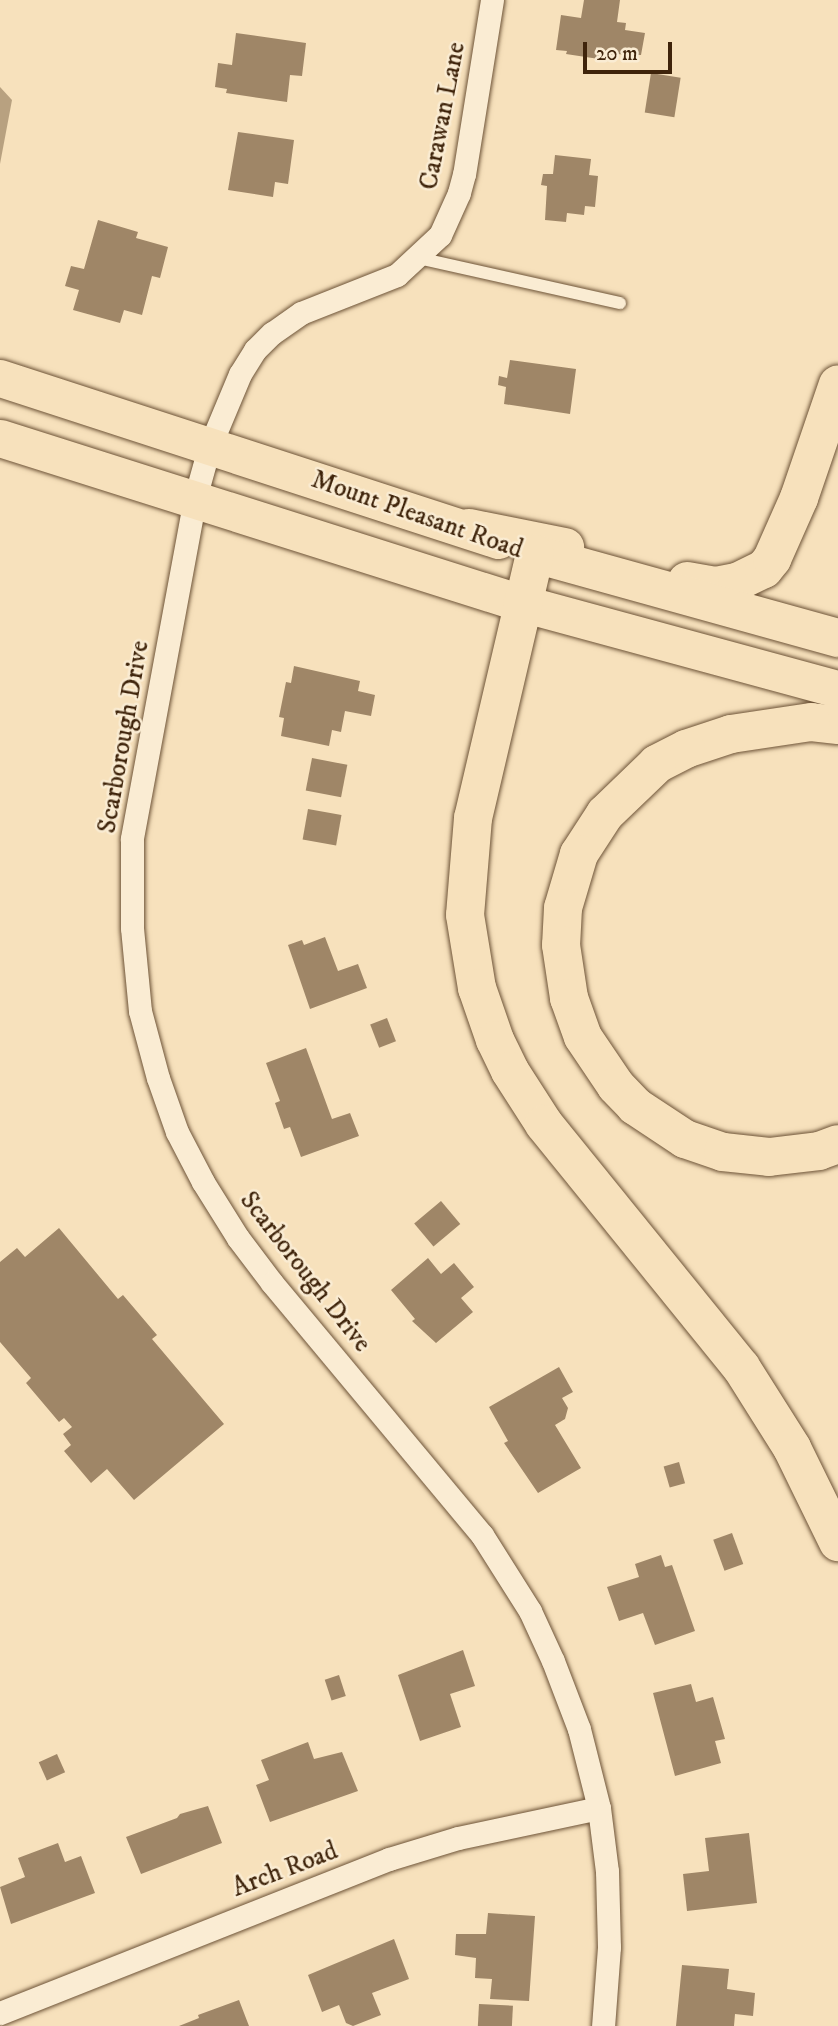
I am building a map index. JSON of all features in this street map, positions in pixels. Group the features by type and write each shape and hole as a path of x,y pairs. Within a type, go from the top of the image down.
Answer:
{"highway":[{"path":"469,528 567,547 679,580 716,586 737,582 764,569 772,559 799,498 838,384"},
{"path":"535,554 521,603 468,847 465,915 477,988 505,1060 544,1124 741,1367 792,1448 838,1542"},
{"name":"Mount Pleasant Road","path":"535,554 838,638"},
{"path":"838,725 811,722 731,734 686,748 657,764 605,814 579,854 563,908 561,945 569,998 583,1037 616,1086 635,1106 685,1139 723,1152 769,1157 818,1151 838,1144"}],"main road":[{"name":"Mount Pleasant Road","path":"0,378 209,448 469,528 535,554"},
{"name":"Mount Pleasant Road","path":"0,438 521,603 838,689"}],"street":[{"name":"Carawan Lane","path":"195,498 209,448 240,374 255,350 272,333 301,313 397,275 440,235 459,193 492,0"},
{"name":"Scarborough Drive","path":"195,498 132,839 132,928 139,997 158,1078 177,1132 238,1238 272,1283 482,1535 530,1611 554,1661 579,1729 599,1808 607,1871 610,1947 603,2026"},
{"name":"Arch Road","path":"6,2016 389,1859 457,1838 599,1808"}],"lane":[{"path":"418,258 620,303"}],"shaded area":[{"path":"0,87 12,100 0,164"}],"building":[{"path":"584,0 620,0 617,22 626,23 625,30 645,33 641,55 613,54 612,61 556,50 561,15 581,18"},
{"path":"236,33 306,43 302,76 290,75 287,102 226,93 227,89 215,87 218,63 232,65"},
{"path":"651,73 681,78 674,117 645,113"},
{"path":"238,132 294,140 288,184 275,182 273,197 228,190"},
{"path":"555,155 591,159 589,175 598,176 595,207 585,206 584,215 567,213 566,222 545,220 547,186 541,185 543,174 553,174"},
{"path":"98,220 138,232 136,238 168,247 160,278 152,276 142,315 124,310 120,323 73,310 79,290 65,286 71,266 84,269"},
{"path":"510,360 576,369 570,414 504,404 506,387 498,385 499,376 507,378"},
{"path":"294,666 360,681 358,691 375,695 371,716 345,711 341,732 332,730 329,746 281,736 284,718 279,717 286,682 291,683"},
{"path":"312,758 347,765 341,797 306,790"},
{"path":"308,809 341,815 336,845 303,840"},
{"path":"325,937 338,971 358,964 367,988 310,1009 288,945 302,940 304,945"},
{"path":"387,1018 396,1041 379,1048 370,1024"},
{"path":"306,1048 332,1119 350,1113 359,1136 301,1157 290,1127 284,1129 275,1103 280,1101 266,1063"},
{"path":"441,1201 460,1224 433,1246 414,1223"},
{"path":"59,1228 118,1299 123,1295 157,1335 152,1339 224,1424 134,1500 107,1469 91,1483 64,1451 71,1445 63,1434 72,1427 64,1418 59,1422 26,1383 31,1378 0,1342 0,1262 17,1248 25,1257"},
{"path":"428,1258 441,1274 454,1263 474,1287 461,1298 473,1312 436,1343 412,1321 415,1319 391,1290"},
{"path":"559,1367 573,1392 562,1398 568,1408 565,1419 555,1425 581,1468 538,1493 504,1443 508,1441 489,1407"},
{"path":"679,1462 685,1483 670,1488 664,1466"},
{"path":"732,1533 743,1564 724,1571 713,1540"},
{"path":"661,1555 665,1567 672,1565 695,1631 655,1645 643,1613 619,1621 607,1587 639,1577 635,1564"},
{"path":"463,1650 475,1686 450,1694 461,1727 420,1741 398,1675"},
{"path":"339,1675 346,1696 332,1701 325,1680"},
{"path":"691,1684 696,1702 713,1697 725,1739 715,1741 721,1763 675,1776 653,1693"},
{"path":"308,1742 314,1759 342,1752 358,1791 270,1822 256,1785 269,1780 261,1760"},
{"path":"57,1754 65,1772 47,1780 39,1762"},
{"path":"208,1806 222,1843 141,1874 126,1837 177,1818 180,1814"},
{"path":"749,1833 757,1903 687,1911 683,1874 709,1871 705,1838"},
{"path":"58,1843 65,1862 81,1856 95,1893 11,1924 0,1887 25,1877 18,1858"},
{"path":"488,1913 535,1916 529,2001 490,1999 492,1979 475,1978 476,1958 455,1955 456,1934 486,1934"},
{"path":"394,1939 409,1979 372,1993 381,2015 353,2026 346,2023 339,2005 322,2012 308,1975"},
{"path":"682,1965 729,1969 727,1989 755,1993 753,2016 735,2014 734,2026 676,2026"},
{"path":"239,2000 249,2026 179,2026 199,2018 198,2015"},
{"path":"479,2004 513,2006 512,2026 478,2026"}]}
